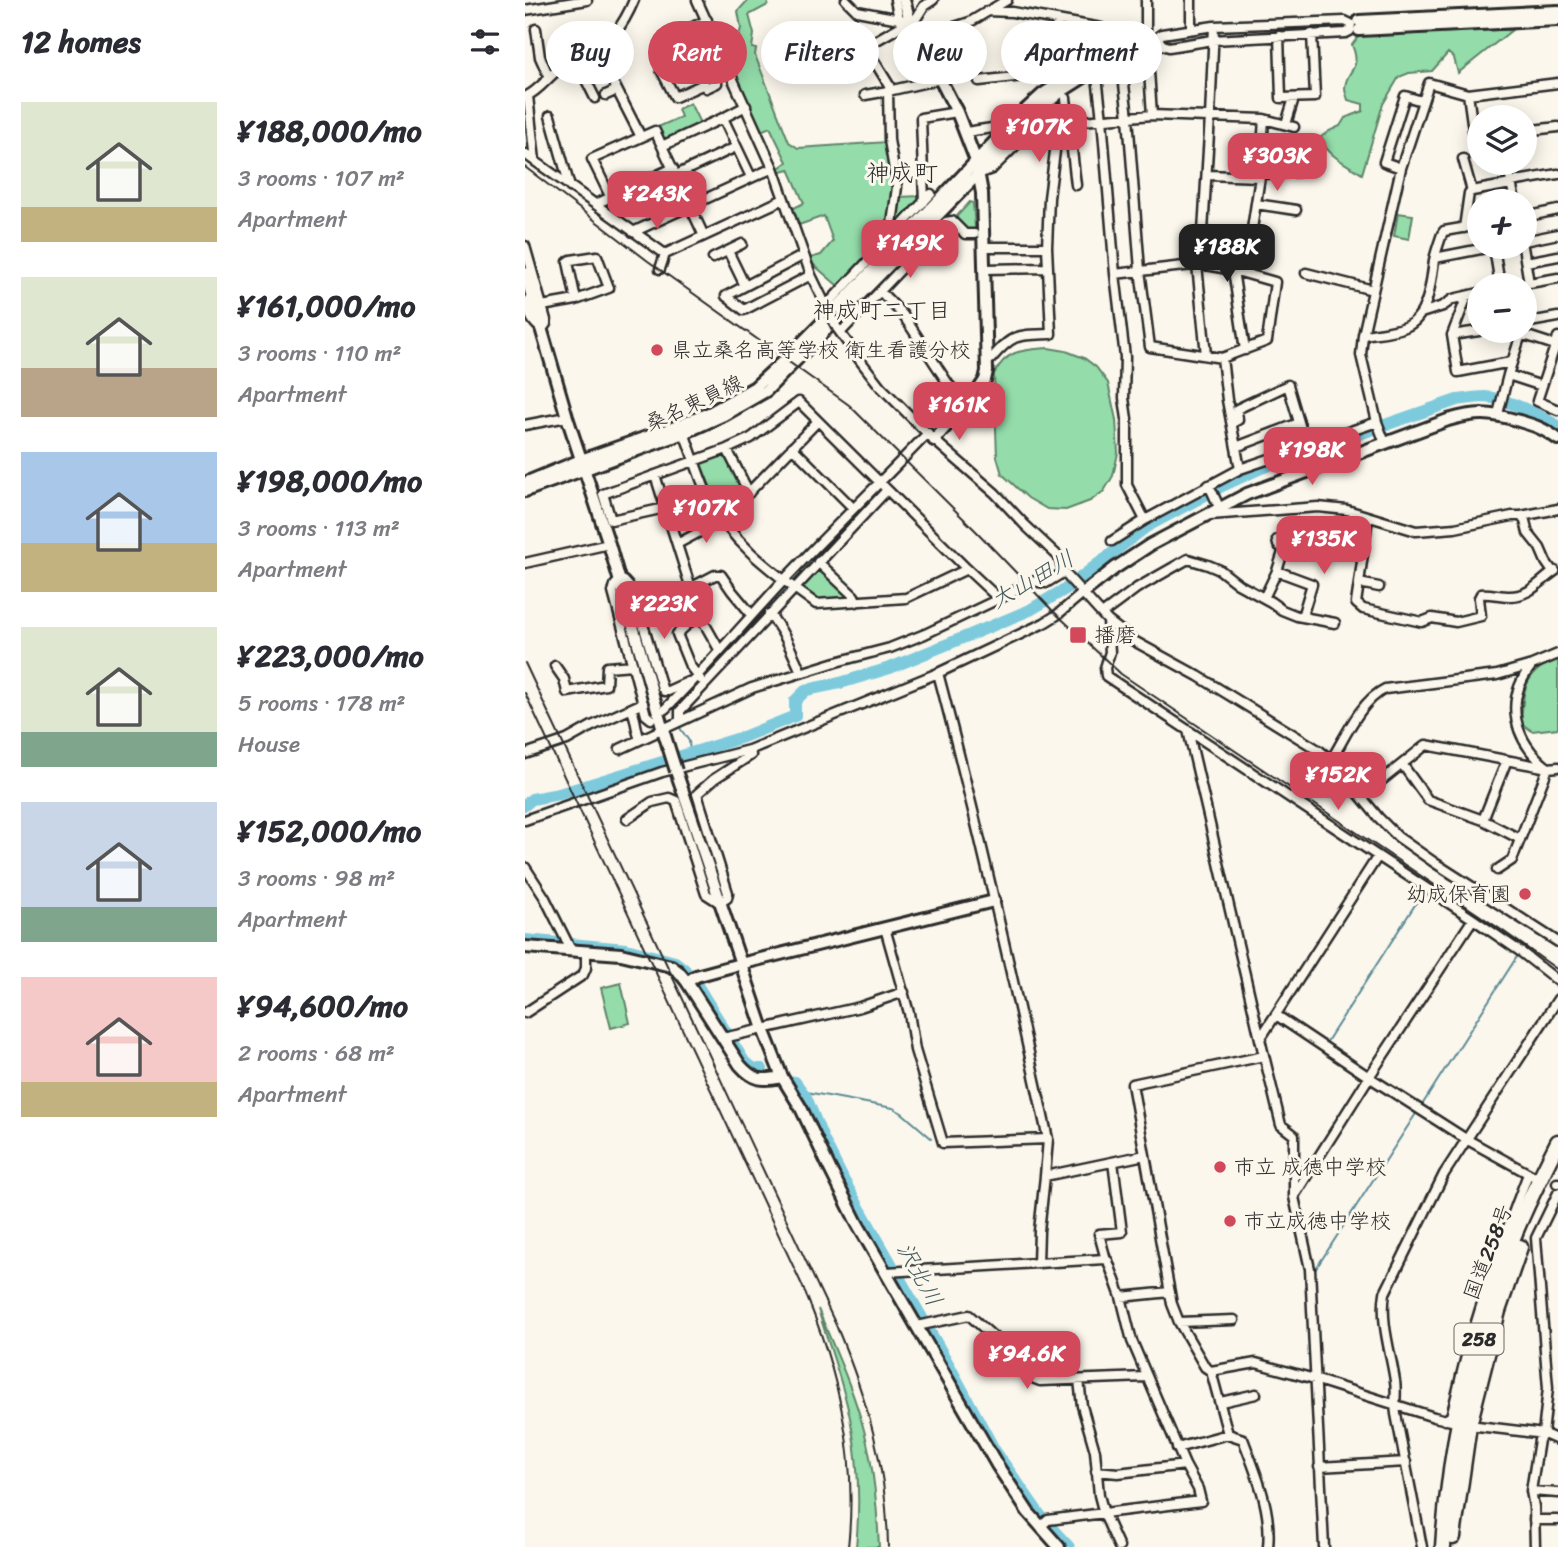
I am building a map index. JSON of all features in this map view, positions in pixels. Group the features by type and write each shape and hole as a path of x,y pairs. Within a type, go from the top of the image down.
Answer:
{"highway":[{"name":"国道258号","path":"1443,1547 1457,1422 1478,1342 1501,1269 1558,1142"},
{"name":"国道258号","path":"1452,1547 1457,1422 1511,1270 1558,1163"}],"street":[{"path":"525,10 587,0"},
{"path":"623,21 634,0"},
{"path":"697,0 773,168 811,275 839,330 880,386 1058,556 1067,575 1105,617 1135,641 1296,735 1331,760 1398,837 1558,942"},
{"path":"846,0 857,11 902,21"},
{"path":"895,0 906,21"},
{"path":"904,0 907,21"},
{"path":"908,21 933,0"},
{"path":"987,11 996,0"},
{"path":"972,21 1007,0"},
{"path":"1146,0 1146,21"},
{"path":"1191,0 1191,29"},
{"path":"1558,10 1359,25 1558,20"},
{"path":"987,11 1012,12 1062,21"},
{"path":"987,80 1032,75 1036,68 1062,66 1056,20"},
{"path":"1162,34 1214,26 1345,21 1351,24 1350,32 1346,33 1213,40 1168,47 1162,45"},
{"path":"1206,355 1199,265 1207,175 1214,26"},
{"path":"536,29 540,57 546,70"},
{"path":"1279,36 1281,98 1315,97 1312,34"},
{"name":"桑名東員線","path":"525,483 724,415 766,391 1040,109 1090,69 1043,94 1021,114 799,346 755,387 683,429"},
{"path":"879,73 886,88 897,187 893,236"},
{"path":"535,161 527,97 546,80"},
{"path":"1384,441 1361,355 1363,335 1401,168 1429,83 1468,94 1558,83"},
{"path":"588,84 595,98"},
{"path":"668,84 675,97 704,84 706,89 714,84"},
{"path":"865,95 908,84"},
{"path":"665,709 752,615 818,562 883,486 966,403 985,380 987,361 982,193 976,161 966,132 944,84"},
{"path":"1097,84 1125,357 1123,398 1127,419 1127,485 1145,520"},
{"path":"1115,274 1140,270 1199,265 1233,270 1275,282 1267,341 1222,358 1150,347 1140,270 1124,84"},
{"path":"1149,84 1151,115"},
{"path":"606,95 616,88 642,137"},
{"path":"1468,94 1470,105"},
{"path":"1401,168 1384,162 1405,96 1422,101"},
{"path":"1066,98 1076,186"},
{"path":"978,174 992,169 1036,125 1151,115 1264,119 1290,126 1294,98"},
{"path":"662,146 746,106"},
{"path":"924,202 921,118 957,112"},
{"path":"550,116 570,187"},
{"path":"723,118 751,177"},
{"path":"1252,229 1264,119"},
{"path":"987,361 1009,339 1024,335 1051,334 1047,247 1049,198 1055,152 1051,123"},
{"path":"1537,129 1558,127"},
{"path":"966,132 992,128"},
{"path":"610,196 593,159 655,131 704,236"},
{"path":"596,204 610,196 736,147"},
{"path":"525,154 665,254"},
{"path":"1463,159 1471,189"},
{"path":"633,232 773,168"},
{"path":"1207,175 1299,172"},
{"path":"1482,189 1558,174"},
{"path":"1509,175 1512,189"},
{"path":"827,308 931,194"},
{"path":"660,269 665,254 784,199"},
{"path":"1256,204 1296,210"},
{"path":"1464,228 1467,205"},
{"path":"1537,214 1558,210"},
{"path":"839,330 946,222 952,221 965,234 974,234"},
{"path":"1363,335 1409,326 1425,305 1442,234 1444,231 1467,227"},
{"path":"1537,238 1558,234"},
{"path":"713,258 742,244"},
{"path":"525,246 546,320 542,330"},
{"path":"984,247 1047,247"},
{"path":"728,251 745,286"},
{"path":"1435,258 1467,252"},
{"path":"804,255 726,296 744,310 811,275"},
{"path":"542,306 576,300 609,288 597,256 568,262 576,300"},
{"path":"1526,262 1558,256"},
{"path":"1525,259 1528,273"},
{"path":"985,269 1048,268"},
{"path":"1233,270 1245,350"},
{"path":"525,273 567,416 620,580 663,731 740,964 782,1077 801,1108 857,1223 922,1325 997,1465 1028,1512 1043,1524 1059,1547"},
{"path":"1306,273 1373,290"},
{"path":"1537,282 1558,278"},
{"path":"880,291 903,316 949,385 966,403"},
{"path":"1421,313 1467,296"},
{"path":"1467,296 1452,335 1458,372 1511,362"},
{"path":"525,301 534,324 542,330"},
{"path":"1537,321 1558,317"},
{"path":"1452,335 1467,333"},
{"path":"1537,337 1556,341 1537,401 1558,410"},
{"path":"1498,411 1518,343"},
{"path":"1222,358 1240,469"},
{"path":"1508,375 1542,386"},
{"path":"1232,423 1238,419 1237,409 1288,386 1306,446"},
{"path":"665,508 611,520 603,494 751,438 799,402 998,598"},
{"path":"525,820 662,772 749,750 939,673 1044,623 1115,568 1218,505 1384,441 1466,415 1498,411 1544,428 1558,439"},
{"path":"525,425 567,416"},
{"path":"677,544 722,520 817,422"},
{"path":"1236,447 1299,423"},
{"path":"1112,541 1145,520 1240,469 1378,423"},
{"path":"683,429 707,494 722,520 746,549 815,604 906,598 967,569"},
{"path":"792,447 853,508"},
{"path":"727,449 749,493"},
{"name":"桑名東員線","path":"525,491 583,464"},
{"path":"655,475 699,614 720,651"},
{"path":"680,720 680,711 769,614 790,584 853,508 883,486"},
{"path":"1210,487 1218,505"},
{"path":"1204,515 1318,507 1347,510 1416,531 1432,531 1558,509"},
{"path":"1368,517 1356,603 1363,609 1422,622 1432,618 1451,623 1481,616 1481,594 1508,596 1527,593 1555,571 1546,562 1540,548 1528,533 1521,516"},
{"path":"1264,598 1284,549 1278,545 1277,540"},
{"path":"525,564 609,544"},
{"path":"1105,617 1137,588 1188,559 1220,570 1282,610 1297,616 1335,623"},
{"path":"818,562 857,601"},
{"path":"1276,571 1312,584 1302,617"},
{"path":"690,588 715,575 722,575 732,592 752,615"},
{"path":"620,749 753,688 890,648 939,628 1032,581 1046,583 1067,575"},
{"path":"620,580 613,592 646,715 651,719"},
{"path":"620,580 633,591 664,691 696,678"},
{"path":"1359,583 1379,587"},
{"path":"699,614 677,634 696,678 706,683"},
{"path":"769,614 792,650 801,672"},
{"path":"1105,617 1110,652 1105,668 1106,676 1473,919 1558,981"},
{"path":"1331,760 1363,708 1371,698 1385,689 1506,673 1558,654"},
{"path":"555,666 565,679 566,692 606,685 607,667 633,665"},
{"path":"1532,665 1522,681 1514,715 1530,752 1548,768"},
{"path":"939,673 960,753 1048,1139 1038,1263"},
{"path":"525,754 567,740 643,703"},
{"path":"631,709 635,714 635,729 639,739"},
{"path":"1188,730 1281,1125 1294,1135 1294,1197 1310,1269 1324,1547"},
{"path":"1362,796 1426,745 1548,768 1558,767"},
{"path":"720,903 727,898 728,893 697,794 714,779 751,755 749,750"},
{"path":"1483,820 1507,760"},
{"path":"1402,764 1428,800 1483,820 1520,839"},
{"path":"1497,870 1512,859 1548,768"},
{"path":"628,819 652,802 669,797 676,801 706,894 720,903"},
{"path":"1260,1039 1378,856"},
{"path":"525,867 569,944"},
{"path":"691,980 740,964 994,901"},
{"path":"1294,1197 1473,919"},
{"path":"885,928 904,992 915,1050 943,1143 1048,1139"},
{"path":"525,947 569,944 586,951 621,954 671,966 691,980 727,1037 740,1065 748,1074 766,1081 782,1077"},
{"path":"525,1013 586,972 586,951"},
{"path":"727,1037 860,1007 904,992"},
{"path":"1422,1547 1394,1404 1395,1383 1383,1311 1385,1293 1444,1174 1558,999"},
{"path":"1276,1015 1467,1139 1531,1175 1510,1219 1466,1355 1451,1416 1457,1422"},
{"path":"1228,1434 1211,1371 1205,1367 1179,1322 1172,1304 1132,1084 1264,1056"},
{"path":"1045,1176 1145,1155"},
{"path":"1104,1259 1099,1234 1122,1232 1113,1162"},
{"path":"1535,1547 1531,1491 1539,1440 1543,1434 1548,1388 1536,1238 1558,1193"},
{"path":"889,1272 1069,1260 1108,1261 1121,1297 1132,1341 1201,1501 1043,1524"},
{"path":"1121,1297 1170,1292"},
{"path":"922,1325 969,1315 1015,1356 1035,1379 1041,1381 1146,1377"},
{"path":"1179,1322 1234,1320"},
{"path":"1211,1371 1256,1363 1457,1422 1543,1434 1558,1440"},
{"path":"1079,1380 1082,1406 1095,1451 1104,1514 1119,1547"},
{"path":"1221,1402 1256,1394"},
{"path":"1177,1448 1228,1434 1243,1439 1259,1481 1269,1528 1268,1547"},
{"path":"1319,1467 1406,1462"},
{"path":"1096,1471 1118,1473 1185,1465"},
{"path":"1531,1491 1558,1493"},
{"path":"1534,1520 1558,1520"}],"green space":[{"path":"748,0 768,0 768,5 749,15 754,34 752,48 756,49 761,84 766,84 789,142 798,148 887,142 893,187 888,235 838,286 814,265 810,258 821,255 833,241 824,216 799,225 792,209 804,203 789,169 778,172 776,170 787,162 770,127 761,131 738,84 747,84 747,21 740,21 738,11"},
{"path":"1512,30 1458,73 1454,58 1448,53 1432,71 1409,73 1399,77 1383,104 1362,174 1327,149 1321,137 1340,126 1345,118 1363,111 1363,104 1348,100 1345,89 1356,60 1352,45 1359,36"},
{"path":"690,103 700,123 664,140 658,127 681,117 678,109"},
{"path":"921,196 921,200 896,225 898,197"},
{"path":"970,202 973,203 975,228 966,231 957,222 957,216"},
{"path":"1398,213 1413,215 1409,239 1394,236"},
{"path":"1048,348 1084,358 1096,367 1108,383 1116,420 1118,453 1113,476 1104,491 1090,501 1066,510 1047,509 1028,498 1002,474 997,457 994,374 1004,360 1016,352"},
{"path":"723,453 744,493 726,512 712,491 701,464 702,460"},
{"path":"819,568 849,596 848,598 818,601 800,588"},
{"path":"1558,658 1558,728 1532,731 1521,723 1527,683 1538,670"},
{"path":"621,983 630,1023 611,1028 601,988"},
{"path":"818,1309 860,1414 875,1488 879,1547 856,1547 858,1485 854,1438 848,1408"}],"waterway":[{"name":"大山田川","path":"525,805 532,799 559,794 743,737 795,716 795,701 806,690 890,668 1030,610 1067,588 1146,527 1261,468 1457,400 1494,398 1523,408 1558,426"},
{"path":"886,484 926,441"},
{"path":"792,583 882,488"},
{"path":"705,676 788,587"},
{"path":"680,728 689,741 690,753"},
{"path":"1326,1043 1422,894"},
{"name":"沢北川","path":"525,940 626,949 675,962 698,987 745,1063 755,1069 762,1069"},
{"path":"1422,1105 1518,955"},
{"name":"沢北川","path":"795,1082 806,1097 844,1181 995,1451 1042,1518 1069,1547"},
{"path":"801,1091 893,1108 931,1138"},
{"path":"1315,1270 1417,1112"}],"tunnel":[{"path":"1193,32 1251,28"},
{"path":"1162,45 1203,38"}],"railway":[{"path":"525,167 648,261 849,405 1052,610 1121,674 1558,970"},
{"path":"525,663 836,1325 857,1379 873,1433 884,1488 888,1547"},
{"path":"525,693 815,1317 835,1381 847,1446 850,1479 848,1547"}],"place":[{"name":"県立桑名高等学校 衛生看護分校","path":"657,350"},
{"name":"播磨","path":"1078,635"},
{"name":"幼成保育園","path":"1525,894"},
{"name":"市立 成徳中学校","path":"1220,1167"},
{"name":"市立成徳中学校","path":"1230,1221"}],"district":[{"name":"神成町","path":"902,173"},
{"name":"神成町二丁目","path":"882,310"}]}
